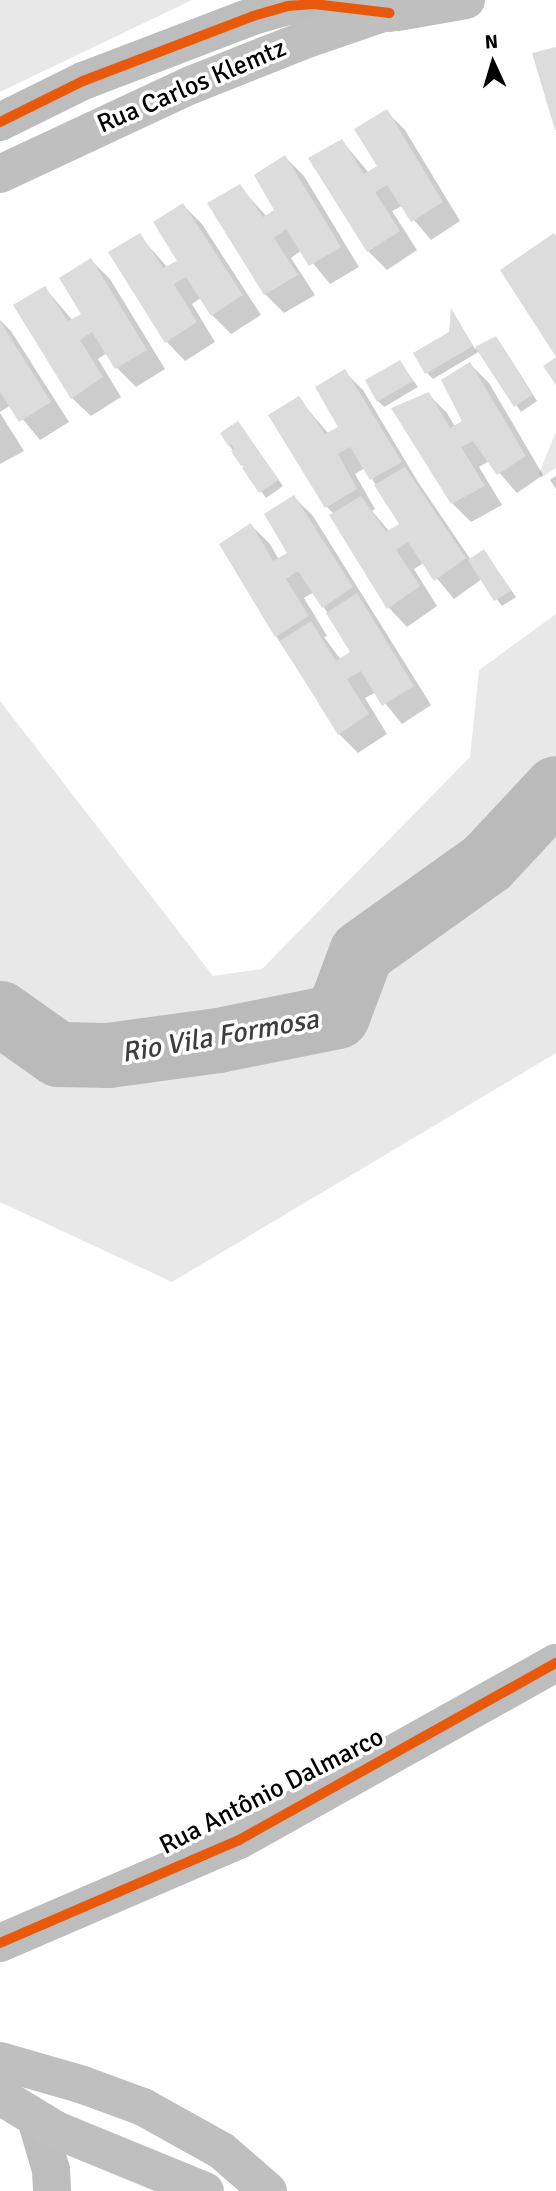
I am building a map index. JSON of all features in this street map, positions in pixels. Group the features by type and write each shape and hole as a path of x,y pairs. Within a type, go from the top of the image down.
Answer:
{"main road":[{"name":"Rua Carlos Klemtz","path":"0,174 191,85 310,38 405,7 466,0"},
{"path":"0,2061 83,2085 143,2107 222,2151 268,2191"},
{"path":"83,2085 143,2179"},
{"path":"0,2096 143,2179 205,2191"}],"street":[{"path":"0,121 83,81 288,6 405,7"},
{"name":"Rua Antônio Dalmarco","path":"0,1943 239,1840 556,1663"},
{"path":"36,2119 51,2170 52,2191"}],"shaded area":[{"path":"0,0 192,0 0,92"},
{"path":"556,432 556,468 541,478 539,473"},
{"path":"556,614 556,1053 172,1282 0,1202 0,701 213,976 262,969 470,757 479,670"}],"building":[{"path":"556,47 556,130 555,130 532,53"},
{"path":"387,109 443,202 411,222 387,185 375,192 400,231 367,252 308,158 342,139 364,174 377,166 354,129"},
{"path":"285,155 341,247 309,266 286,229 274,238 298,275 264,295 207,203 240,184 263,217 274,210 254,175"},
{"path":"183,203 243,295 211,316 186,277 174,284 197,322 165,343 108,252 140,233 163,268 177,261 153,222"},
{"path":"554,233 556,236 556,357 500,270"},
{"path":"91,258 147,350 115,369 92,332 80,340 103,377 71,399 13,305 45,286 68,321 81,314 59,278"},
{"path":"451,308 473,346 425,374 413,353 449,332"},
{"path":"0,321 51,402 19,422 0,392"},
{"path":"496,336 532,395 514,407 475,347"},
{"path":"556,357 556,385 543,366"},
{"path":"400,360 413,381 377,402 365,380"},
{"path":"470,362 526,456 497,475 473,441 461,447 485,486 451,504 391,408 429,392 450,428 462,421 441,380"},
{"path":"345,369 402,462 370,480 350,447 338,454 357,489 325,508 268,415 299,396 325,434 338,427 315,387"},
{"path":"238,421 279,480 259,493 242,468 244,466 241,466 231,451 234,449 231,444 228,446 220,433"},
{"path":"405,467 466,558 434,581 408,542 396,550 420,586 387,609 329,515 361,496 386,532 399,524 374,485"},
{"path":"294,495 353,587 322,608 298,571 286,579 309,616 275,637 219,544 251,523 273,561 287,553 264,514"},
{"path":"484,549 511,591 494,601 468,560"},
{"path":"357,593 414,686 382,706 361,671 347,679 369,714 338,735 280,641 311,621 336,661 350,652 326,613"}],"waterway":[{"name":"Rio Vila Formosa","path":"0,1013 58,1054 108,1055 218,1040 337,1016 361,952 487,862 556,788"}],"cycle path":[{"path":"0,122 83,81 253,16 287,6 314,4 389,13"},
{"path":"0,1943 239,1840 556,1663"}]}
